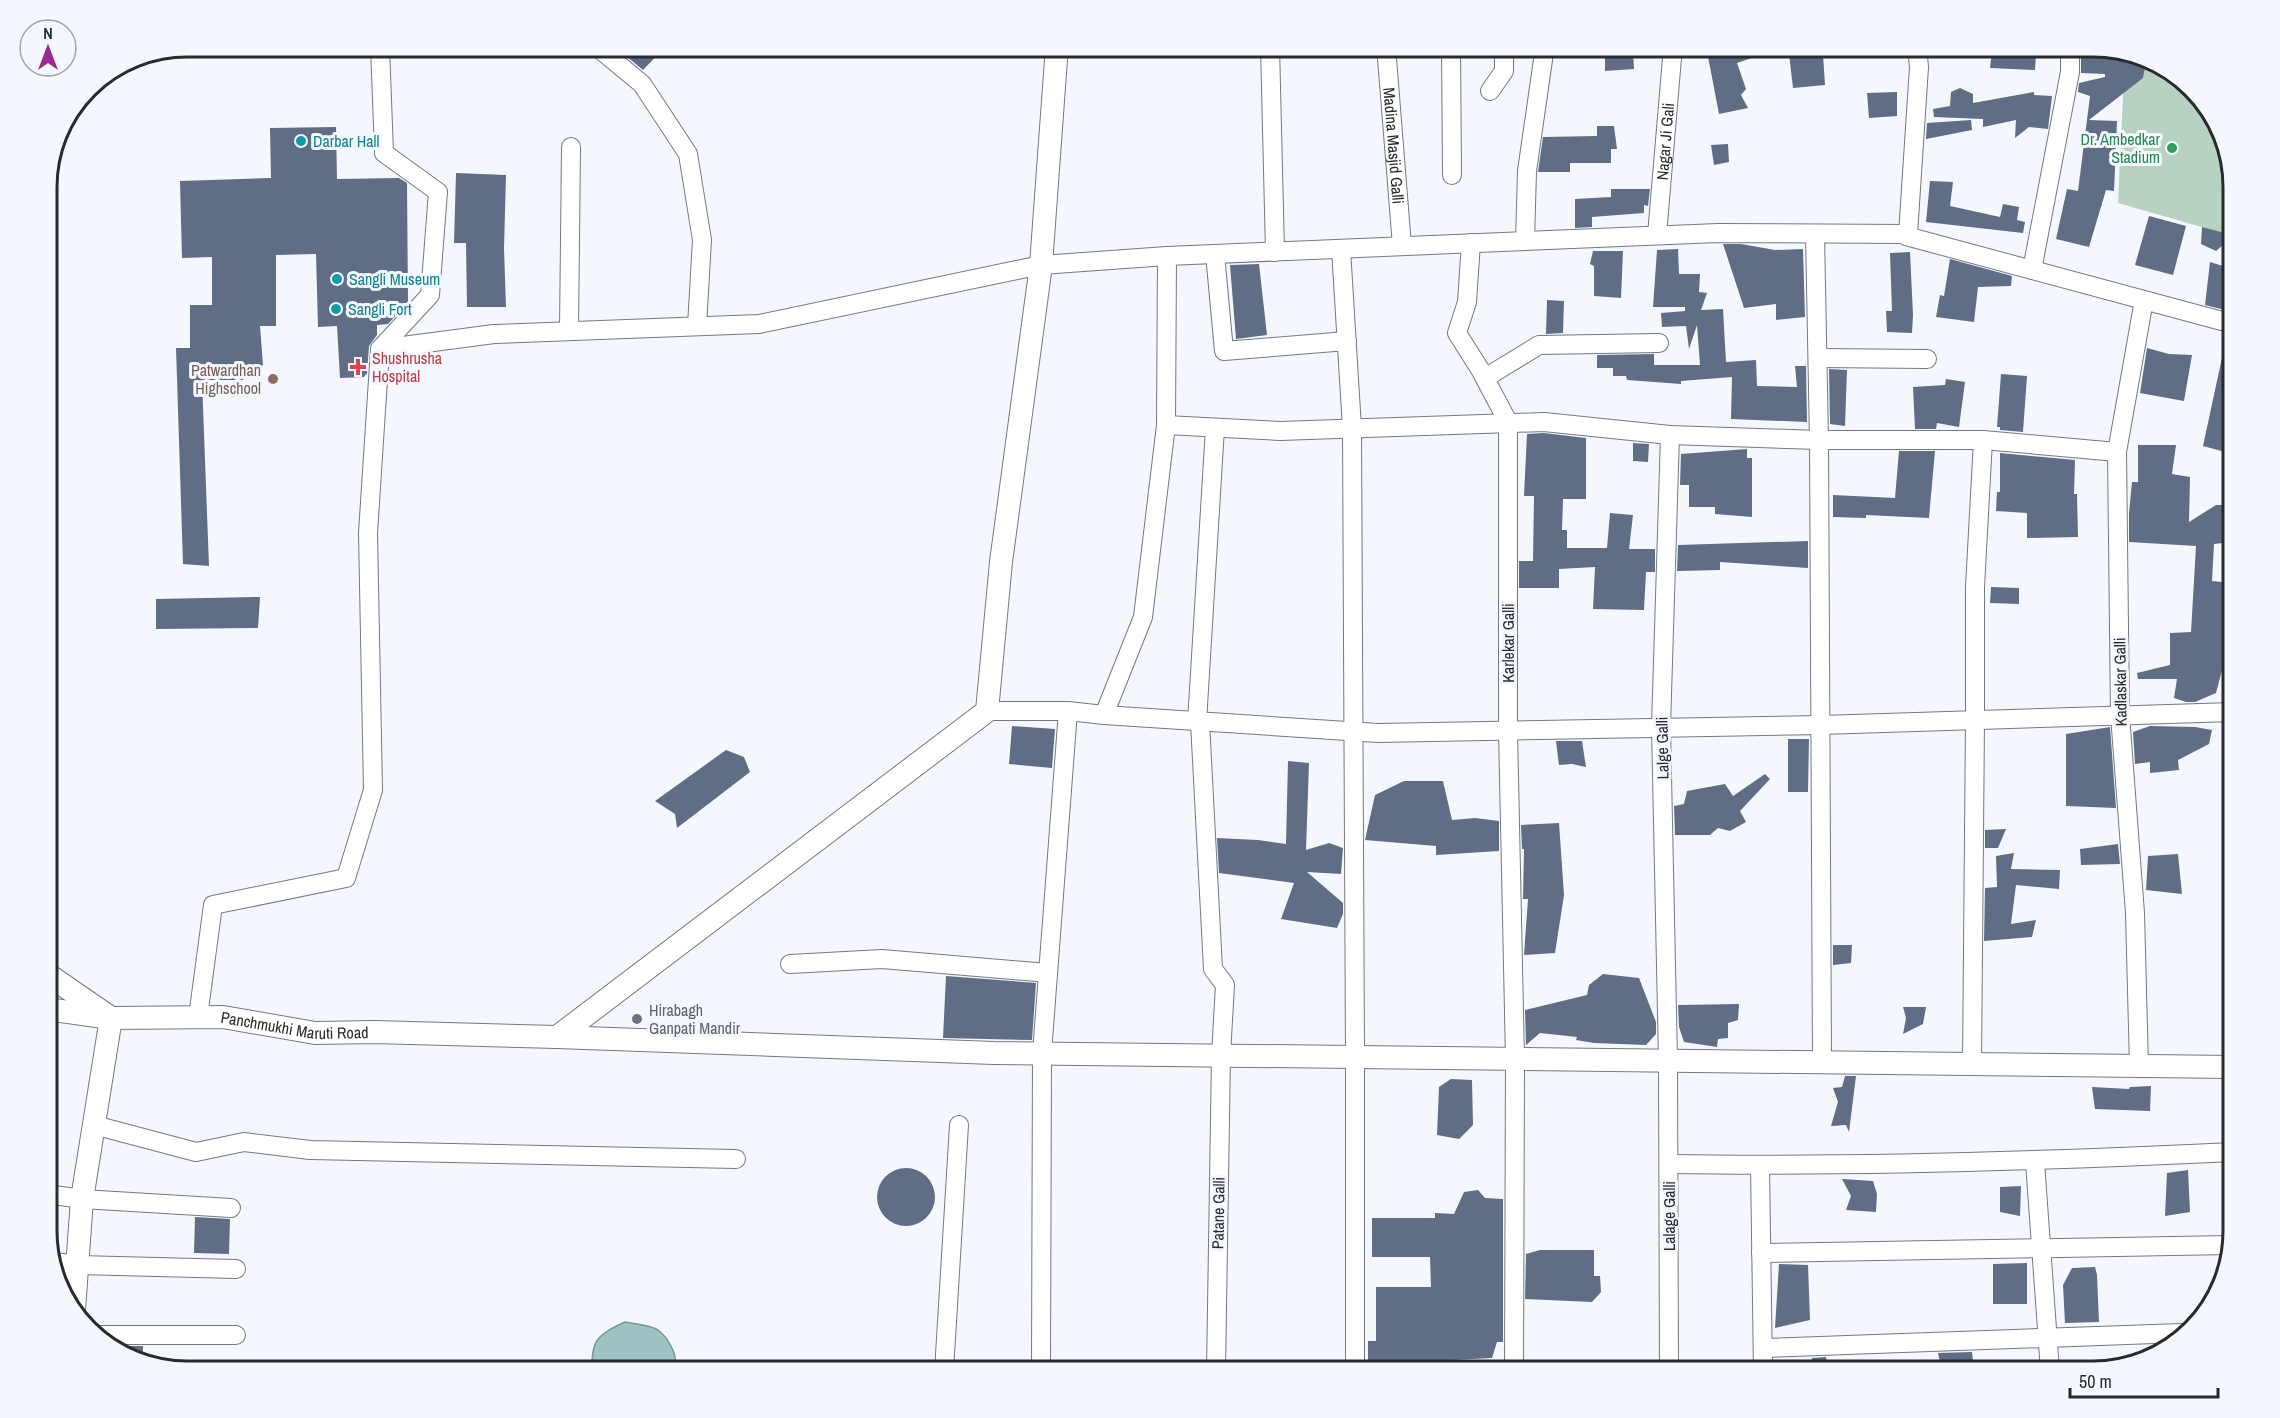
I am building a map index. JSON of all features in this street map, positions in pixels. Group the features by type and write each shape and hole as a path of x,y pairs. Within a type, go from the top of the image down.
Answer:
{"street":[{"path":"198,1017 213,905 346,878 373,790 368,532 380,349 430,295 438,192 384,153 380,57"},
{"path":"609,57 642,84 688,154 702,240 697,326"},
{"path":"987,711 1001,562 1041,265 1056,57"},
{"path":"1270,57 1275,252"},
{"name":"Madina Masjid Galli","path":"1387,57 1402,246"},
{"path":"1451,57 1452,175"},
{"path":"1490,91 1504,71 1504,57"},
{"path":"1525,241 1527,171 1543,57"},
{"name":"Nagar Ji Gali","path":"1658,235 1672,57"},
{"path":"1918,57 1908,234 1906,236 2223,321"},
{"path":"2032,270 2070,72 2070,57"},
{"path":"569,331 571,147"},
{"path":"1815,234 1820,440 1822,1063"},
{"path":"380,349 494,334 759,324 1041,265 1167,256 1658,235 1908,234"},
{"name":"Karlekar Galli","path":"1471,243 1467,302 1457,333 1509,422 1508,730 1515,1059 1514,1361"},
{"path":"1341,249 1352,428 1355,1361"},
{"path":"1215,254 1224,351 1347,341"},
{"path":"1104,715 1143,617 1166,425 1167,256"},
{"name":"Kadlaskar Galli","path":"2139,1067 2135,913 2120,715 2117,452 2144,300"},
{"path":"1485,378 1539,345 1659,344"},
{"path":"1818,358 1927,359"},
{"path":"1166,425 1280,430 1544,422 1670,435 1820,440 1983,440 2117,452"},
{"name":"Patane Galli","path":"1215,428 1199,722 1213,969 1225,986 1221,1055 1216,1361"},
{"name":"Lalge Galli","path":"1668,1061 1661,727 1670,435"},
{"path":"1972,1065 1976,719 1974,587 1983,440"},
{"path":"557,1037 987,711 1068,711 1378,733 1821,724 2223,712"},
{"path":"1041,1361 1042,1053 1068,711"},
{"path":"790,964 882,959 1048,973"},
{"path":"57,981 111,1018 82,1199 75,1298"},
{"name":"Panchmukhi Maruti Road","path":"57,1010 111,1018 223,1017 315,1033 374,1032 557,1037 1042,1053 2223,1067"},
{"name":"Lalage Galli","path":"1668,1061 1670,1361"},
{"path":"94,1125 196,1152 244,1142 310,1150 736,1159"},
{"path":"945,1361 959,1125"},
{"path":"1669,1164 1760,1166 2035,1162 2223,1153"},
{"path":"2035,1162 2050,1361"},
{"path":"1760,1166 1763,1361"},
{"path":"57,1195 231,1208"},
{"path":"1761,1253 2222,1245"},
{"path":"61,1263 236,1269"},
{"path":"1763,1348 2172,1334"},
{"path":"109,1335 236,1335"}],"shaded area":[{"name":"Dr. Ambedkar Stadium","path":"2125,61 2158,74 2172,84 2185,95 2206,122 2216,145 2223,179 2223,233 2118,203"},
{"path":"625,1322 658,1330 669,1343 676,1361 592,1361 595,1345 608,1331"}],"building":[{"path":"627,57 655,57 643,70"},
{"path":"1605,57 1633,57 1634,69 1605,71"},
{"path":"1708,57 1755,57 1737,63 1746,89 1741,95 1748,108 1719,114"},
{"path":"1789,57 1823,57 1825,85 1793,88"},
{"path":"1991,57 2036,57 2035,70 1990,68"},
{"path":"2081,57 2110,58 2145,68 2143,78 2089,120 2117,121 2114,191 2106,190 2089,247 2056,239 2067,189 2078,191 2090,96 2078,92 2079,83 2105,77 2105,74 2081,73"},
{"path":"1960,88 1973,94 1973,103 2034,92 2034,95 2052,96 2048,129 2029,127 2015,138 2016,120 1983,127 1983,119 1934,117 1933,109 1950,106 1951,92"},
{"path":"1897,92 1897,116 1869,118 1867,93"},
{"path":"1971,120 1972,130 1926,139 1927,123"},
{"path":"1597,126 1614,126 1617,149 1611,149 1611,163 1570,163 1570,172 1538,172 1543,137 1597,136"},
{"path":"336,127 337,179 399,178 407,183 408,302 388,324 377,325 377,335 369,346 367,373 364,377 340,378 337,326 318,327 316,254 276,255 276,326 260,326 263,365 242,380 202,380 209,566 183,564 176,348 190,348 190,305 212,305 212,257 182,258 180,181 271,178 270,128"},
{"path":"1728,144 1729,162 1714,165 1711,145"},
{"path":"456,173 506,175 504,249 506,307 467,307 466,243 454,243"},
{"path":"1930,181 1953,182 1950,206 2000,217 2003,204 2019,207 2017,220 2025,222 2023,233 1926,222"},
{"path":"1611,189 1650,189 1648,206 1644,205 1644,213 1592,217 1592,227 1575,228 1575,199 1611,197"},
{"path":"2149,216 2186,226 2173,275 2135,265"},
{"path":"2202,227 2223,232 2223,245 2216,251 2201,244"},
{"path":"1723,244 1741,244 1775,250 1803,249 1805,317 1776,320 1776,304 1744,308"},
{"path":"1678,249 1679,274 1700,274 1699,292 1707,293 1701,310 1723,309 1726,362 1756,360 1757,386 1797,387 1795,366 1806,366 1807,422 1731,419 1732,377 1681,381 1681,384 1627,380 1626,376 1613,376 1613,368 1597,368 1597,355 1654,354 1654,365 1700,365 1697,325 1689,349 1686,326 1662,327 1661,313 1685,311 1685,307 1653,307 1657,250"},
{"path":"1593,251 1623,251 1621,298 1594,296 1594,266 1590,264"},
{"path":"1910,252 1912,333 1887,332 1886,311 1892,311 1890,253"},
{"path":"1950,259 2012,276 2011,286 1978,287 1974,322 1936,317 1940,295 1944,296"},
{"path":"2210,262 2223,266 2223,310 2205,305"},
{"path":"1259,264 1267,335 1236,339 1230,265"},
{"path":"1547,300 1564,301 1563,333 1546,334"},
{"path":"2147,348 2169,354 2192,355 2184,401 2140,393"},
{"path":"2223,353 2223,451 2203,446"},
{"path":"1829,369 1847,370 1845,426 1830,424"},
{"path":"2001,374 2027,376 2023,432 2000,430 2000,427 1997,427"},
{"path":"1946,379 1965,382 1959,427 1937,423 1936,429 1915,429 1913,387 1945,385"},
{"path":"1544,433 1586,438 1586,499 1563,499 1562,530 1567,530 1567,548 1607,548 1610,513 1633,515 1629,549 1655,549 1655,572 1646,572 1644,610 1593,609 1595,567 1559,569 1559,588 1519,588 1519,561 1533,561 1534,496 1524,496 1527,434"},
{"path":"1633,443 1649,444 1648,462 1633,461"},
{"path":"2138,445 2176,445 2172,474 2190,477 2189,522 2216,505 2223,505 2223,543 2214,544 2212,581 2223,582 2223,667 2216,693 2195,702 2174,698 2177,679 2138,679 2137,673 2170,665 2170,633 2191,632 2196,546 2129,542 2132,482 2138,482"},
{"path":"1747,449 1747,458 1752,458 1752,517 1715,514 1715,507 1689,507 1689,485 1680,485 1681,454"},
{"path":"1899,451 1935,451 1929,518 1866,515 1866,518 1833,517 1833,495 1895,498"},
{"path":"2000,453 2075,460 2074,494 2077,494 2078,537 2027,538 2027,513 1996,511 1997,492 2000,492"},
{"path":"1808,541 1808,568 1720,562 1720,570 1677,571 1678,545"},
{"path":"1991,587 2019,588 2019,604 1990,603"},
{"path":"260,597 258,628 156,629 156,599"},
{"path":"1012,726 1055,729 1052,768 1009,764"},
{"path":"2150,726 2195,727 2212,730 2209,744 2178,760 2179,770 2150,773 2150,762 2135,764 2133,732"},
{"path":"2110,727 2116,808 2066,806 2066,734"},
{"path":"1788,739 1809,739 1808,792 1788,792"},
{"path":"1556,741 1582,741 1586,767 1572,764 1559,765"},
{"path":"726,750 744,757 750,772 677,828 675,814 655,801"},
{"path":"1288,761 1309,763 1306,850 1329,843 1343,848 1341,874 1307,872 1343,903 1343,914 1337,928 1281,919 1294,883 1219,873 1217,838 1286,844"},
{"path":"1765,774 1770,779 1740,811 1746,822 1730,831 1718,828 1710,835 1675,835 1674,806 1684,804 1687,791 1725,784 1733,796"},
{"path":"1404,781 1443,781 1452,820 1475,818 1499,821 1499,851 1436,855 1436,846 1365,840 1375,795"},
{"path":"1559,823 1564,895 1555,953 1524,955 1528,899 1523,899 1524,849 1522,849 1521,825"},
{"path":"2006,829 1998,848 1985,848 1985,830"},
{"path":"2118,844 2120,864 2081,865 2080,849"},
{"path":"2014,853 2011,869 2060,870 2059,889 2016,885 2011,924 2036,920 2032,937 1984,941 1985,888 1997,887 1996,856"},
{"path":"2178,854 2182,894 2146,890 2148,856"},
{"path":"1833,945 1852,945 1851,963 1833,965"},
{"path":"1603,974 1639,978 1656,1022 1656,1034 1646,1045 1594,1043 1576,1040 1577,1037 1540,1033 1526,1045 1525,1010 1587,995 1589,985"},
{"path":"946,976 1036,983 1032,1040 943,1038"},
{"path":"1739,1004 1738,1020 1728,1023 1728,1038 1718,1039 1717,1047 1684,1042 1679,1027 1678,1005"},
{"path":"1903,1007 1926,1007 1923,1024 1903,1034 1906,1018"},
{"path":"1845,1076 1856,1076 1849,1132 1846,1125 1831,1126 1838,1102 1833,1088 1842,1087"},
{"path":"1451,1079 1472,1080 1473,1125 1459,1139 1437,1135 1439,1087"},
{"path":"2151,1086 2150,1111 2095,1109 2092,1087 2129,1089 2130,1087"},
{"path":"900,1168 912,1168 927,1176 935,1191 935,1203 927,1218 912,1226 900,1226 885,1218 877,1203 877,1191 885,1176"},
{"path":"2188,1170 2190,1212 2165,1216 2167,1173"},
{"path":"1842,1179 1873,1181 1877,1194 1876,1212 1846,1210 1851,1196"},
{"path":"2021,1186 2020,1216 2000,1212 2000,1187"},
{"path":"1478,1190 1485,1198 1503,1199 1503,1342 1497,1342 1492,1358 1453,1361 1368,1361 1368,1341 1376,1341 1376,1287 1431,1287 1430,1257 1372,1257 1372,1218 1435,1218 1435,1213 1454,1214 1464,1192"},
{"path":"195,1217 230,1219 229,1254 194,1253"},
{"path":"1540,1250 1594,1250 1594,1276 1600,1276 1601,1292 1592,1302 1525,1299 1526,1254"},
{"path":"2027,1263 2027,1304 1993,1304 1993,1264"},
{"path":"1779,1264 1808,1265 1810,1320 1775,1328"},
{"path":"2095,1267 2099,1322 2065,1323 2063,1285 2072,1268"},
{"path":"126,1346 143,1346 143,1353"},
{"path":"1972,1352 1973,1361 1940,1361 1938,1353"},
{"path":"1826,1357 1827,1361 1812,1361 1812,1358"}],"place":[{"name":"Darbar Hall","path":"301,141"},
{"name":"Dr. Ambedkar Stadium","path":"2172,148"},
{"name":"Sangli Museum","path":"337,279"},
{"name":"Sangli Fort","path":"336,309"},
{"name":"Shushrusha Hospital","path":"358,367"},
{"name":"Patwardhan Highschool","path":"273,379"},
{"name":"Hirabagh Ganpati Mandir","path":"637,1019"}]}
